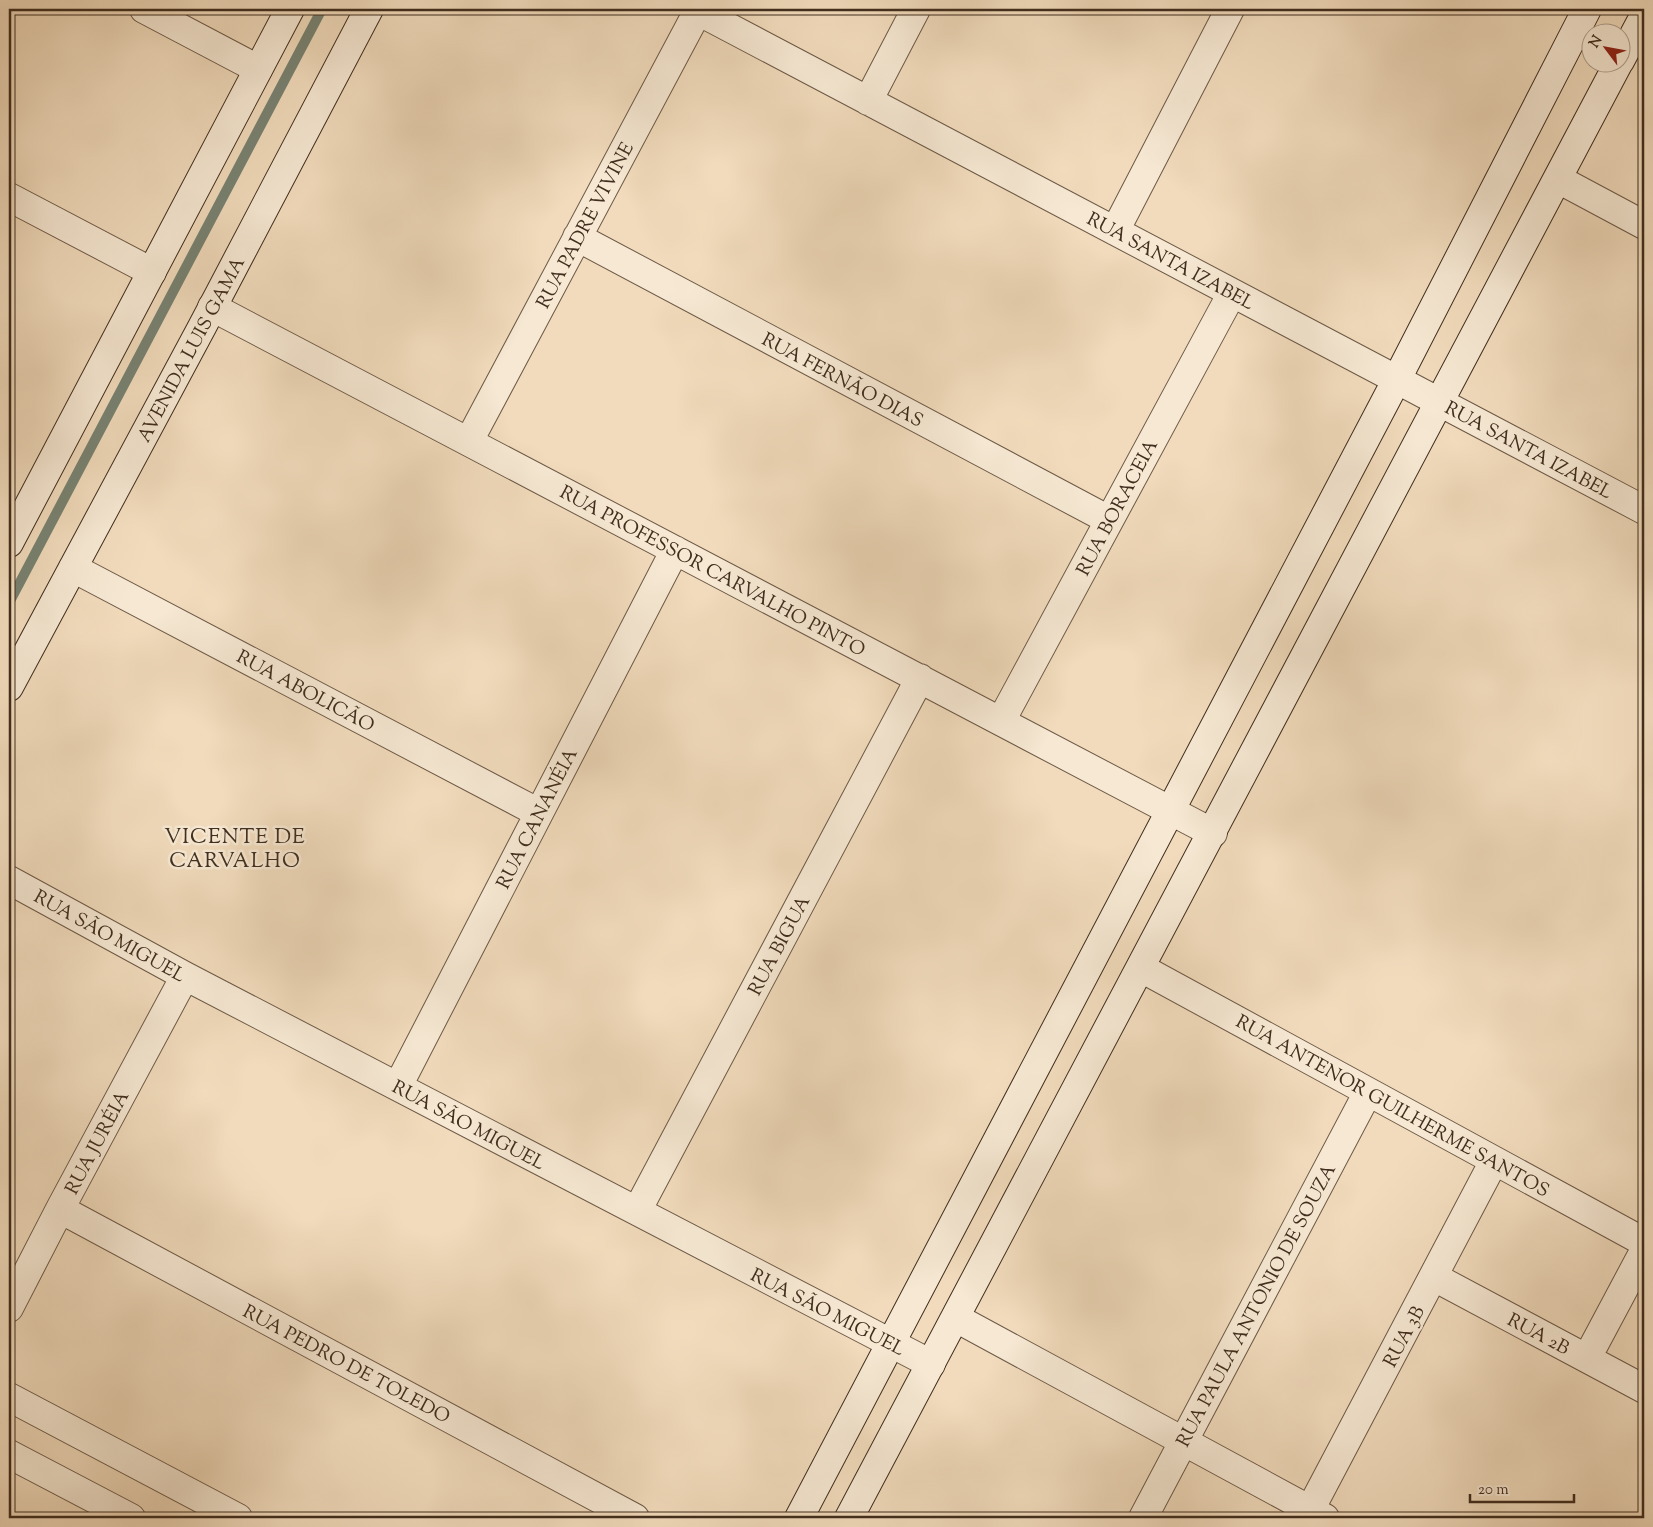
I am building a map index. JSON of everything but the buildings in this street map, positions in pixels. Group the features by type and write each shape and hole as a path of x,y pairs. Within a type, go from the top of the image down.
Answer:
{"street":[{"path":"144,9 258,69"},
{"path":"9,543 290,9"},
{"name":"AVENIDA LUIS GAMA","path":"9,688 369,9"},
{"path":"868,101 916,9"},
{"path":"1115,231 1230,9"},
{"path":"799,1518 1397,379 1587,9"},
{"name":"RUA SANTA IZABEL","path":"699,10 1644,510"},
{"name":"RUA PADRE VIVINE","path":"468,442 699,10"},
{"path":"1630,43 1644,16"},
{"path":"849,1518 1615,72"},
{"path":"1558,179 1644,225"},
{"path":"9,197 152,272"},
{"name":"RUA FERNÃO DIAS","path":"577,237 1109,520"},
{"name":"RUA BORACEIA","path":"1001,721 1232,292"},
{"name":"RUA PROFESSOR CARVALHO PINTO","path":"212,307 1213,833"},
{"name":"RUA CANANÉIA","path":"398,1086 676,550"},
{"name":"RUA ABOLICÃO","path":"73,568 539,813"},
{"name":"RUA BIGUA","path":"637,1211 920,678"},
{"name":"RUA SÃO MIGUEL","path":"9,880 185,976 931,1364"},
{"name":"RUA ANTENOR GUILHERME SANTOS","path":"1141,968 1644,1242"},
{"name":"RUA JURÉIA","path":"9,1308 185,976"},
{"name":"RUA PAULA ANTONIO DE SOUZA","path":"1143,1518 1368,1092"},
{"name":"RUA 3B","path":"1318,1514 1434,1277 1494,1161"},
{"name":"RUA PEDRO DE TOLEDO","path":"60,1209 635,1518"},
{"path":"1587,1358 1644,1251"},
{"name":"RUA 2B","path":"1434,1277 1644,1389"},
{"path":"956,1318 1318,1514"},
{"path":"9,1397 238,1518"},
{"path":"9,1454 131,1518"}],"waterway":[{"path":"9,603 322,9"}],"district":[{"name":"VICENTE DE CARVALHO","path":"235,848"}]}
